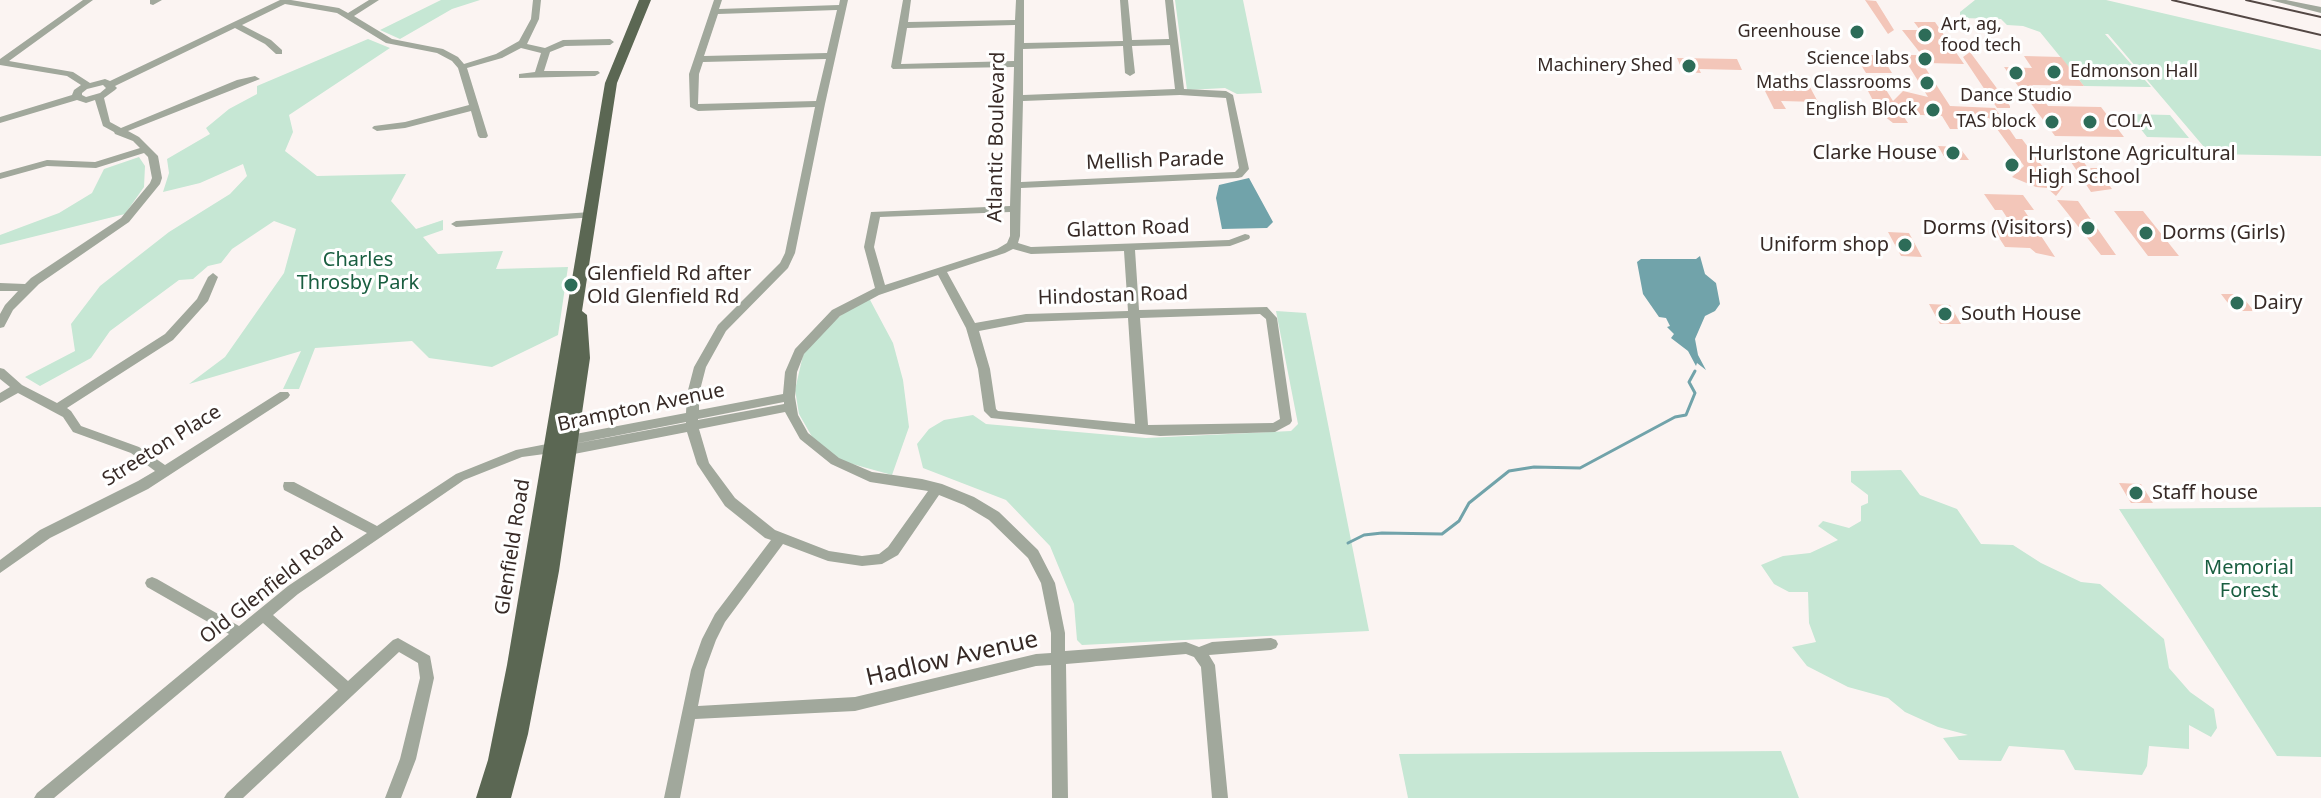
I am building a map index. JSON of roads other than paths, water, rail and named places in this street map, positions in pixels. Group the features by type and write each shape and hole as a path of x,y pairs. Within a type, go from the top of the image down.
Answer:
{"main road":[{"name":"Glenfield Road","path":"486,798 498,760 582,358 578,301 611,83 645,0"},
{"name":"Glenfield Road","path":"501,798 518,734 550,571 564,446"}],"street":[{"path":"1,62 89,0"},
{"path":"348,16 375,0"},
{"path":"462,67 499,56 520,45 531,29 537,0"},
{"path":"907,0 896,67 1019,64"},
{"name":"Atlantic Boulevard","path":"790,402 794,362 815,331 836,313 881,290 1012,245 1020,0"},
{"path":"1124,0 1130,73"},
{"path":"1169,0 1180,92"},
{"path":"2274,0 2321,10"},
{"path":"77,97 77,92 87,85 111,84 286,1 324,7 348,16 389,41 440,51 462,67 483,136"},
{"path":"820,104 698,108 691,101 698,59 716,6 844,4 790,253 778,271 729,320 710,346 695,386 692,421 699,456 720,490 751,520 779,539 840,558 882,559 897,546 937,488"},
{"path":"903,25 1020,22"},
{"path":"238,26 268,42 269,47 279,52"},
{"path":"520,45 546,51 563,43 610,42"},
{"path":"1019,46 1174,42"},
{"path":"539,74 546,51"},
{"path":"698,59 832,56"},
{"path":"1,62 70,74 87,85"},
{"path":"522,76 595,73"},
{"path":"118,132 240,82 255,79"},
{"path":"0,120 77,97 86,100 99,97 110,90 111,84"},
{"name":"Mellish Parade","path":"1016,185 1242,173 1244,169 1230,97 1220,92 1017,98"},
{"path":"0,324 26,288 69,256 114,229 135,210 157,178 156,163 147,149 128,134 106,124 99,97"},
{"path":"377,128 405,125 473,107"},
{"path":"0,176 55,162 96,165 147,149"},
{"path":"881,290 869,247 875,214 1015,209"},
{"path":"456,224 591,215"},
{"name":"Glatton Road","path":"1012,245 1031,251 1230,243 1245,237"},
{"path":"941,271 972,328 984,369 990,411 995,415 1142,430 1129,247"},
{"path":"58,408 169,337 202,301 213,277"},
{"path":"0,287 26,288"},
{"name":"Hindostan Road","path":"972,328 1026,318 1257,308 1268,313 1286,421 1275,427 1142,430"},
{"path":"0,372 18,388 67,414 77,429 135,450 165,471"},
{"path":"0,399 18,388"},
{"name":"Streeton Place","path":"0,567 45,534 133,491 284,395"},
{"path":"790,402 792,415 812,445 848,469 870,477 937,488 969,501 994,516 1033,554 1048,583 1054,606 1060,798"},
{"name":"Brampton Avenue","path":"564,446 790,402"},
{"name":"Old Glenfield Road","path":"42,798 293,590 377,532 460,477 484,465 520,453 564,446"},
{"path":"289,486 377,532"},
{"path":"672,798 698,670 709,639 728,607 779,539"},
{"path":"152,583 241,634"},
{"path":"264,615 347,689"},
{"path":"241,795 347,689 398,644 425,660 427,678 408,759 393,798"},
{"name":"Hadlow Avenue","path":"690,713 855,704 1036,660 1186,648 1199,653 1212,648 1271,644"},
{"path":"1199,653 1208,665 1220,798"}],"water":[{"path":"1249,178 1273,222 1267,228 1222,229 1216,198 1219,185"},
{"path":"1700,256 1705,274 1716,283 1720,304 1705,316 1695,339 1698,355 1706,370 1697,363 1696,366 1688,351 1671,338 1674,334 1667,327 1670,326 1666,318 1659,317 1643,294 1637,262 1641,259 1696,259"}],"waterway":[{"path":"1348,543 1364,535 1382,533 1442,534 1459,521 1469,503 1509,471 1534,467 1580,468 1675,417 1686,415 1695,393 1689,382 1695,371"}],"railway":[{"path":"2172,0 2321,35"},
{"path":"2246,0 2321,17"}],"place":[{"name":"Greenhouse","path":"1857,32"},
{"name":"Art, ag, food tech","path":"1925,35"},
{"name":"Science labs","path":"1925,59"},
{"name":"Machinery Shed","path":"1689,66"},
{"name":"Edmonson Hall","path":"2054,72"},
{"name":"Dance Studio","path":"2016,73"},
{"name":"Maths Classrooms","path":"1927,83"},
{"name":"English Block","path":"1933,110"},
{"name":"TAS block","path":"2052,122"},
{"name":"COLA","path":"2090,122"},
{"name":"Clarke House","path":"1953,153"},
{"name":"Hurlstone Agricultural High School","path":"2012,165"},
{"name":"Dorms (Visitors)","path":"2088,228"},
{"name":"Dorms (Girls)","path":"2146,233"},
{"name":"Uniform shop","path":"1905,245"},
{"name":"Glenfield Rd after Old Glenfield Rd","path":"571,285"},
{"name":"Dairy","path":"2237,303"},
{"name":"South House","path":"1945,314"},
{"name":"Staff house","path":"2136,493"}],"park label":[{"name":"Charles Throsby Park","path":"358,272"},
{"name":"Memorial Forest","path":"2249,580"}]}
